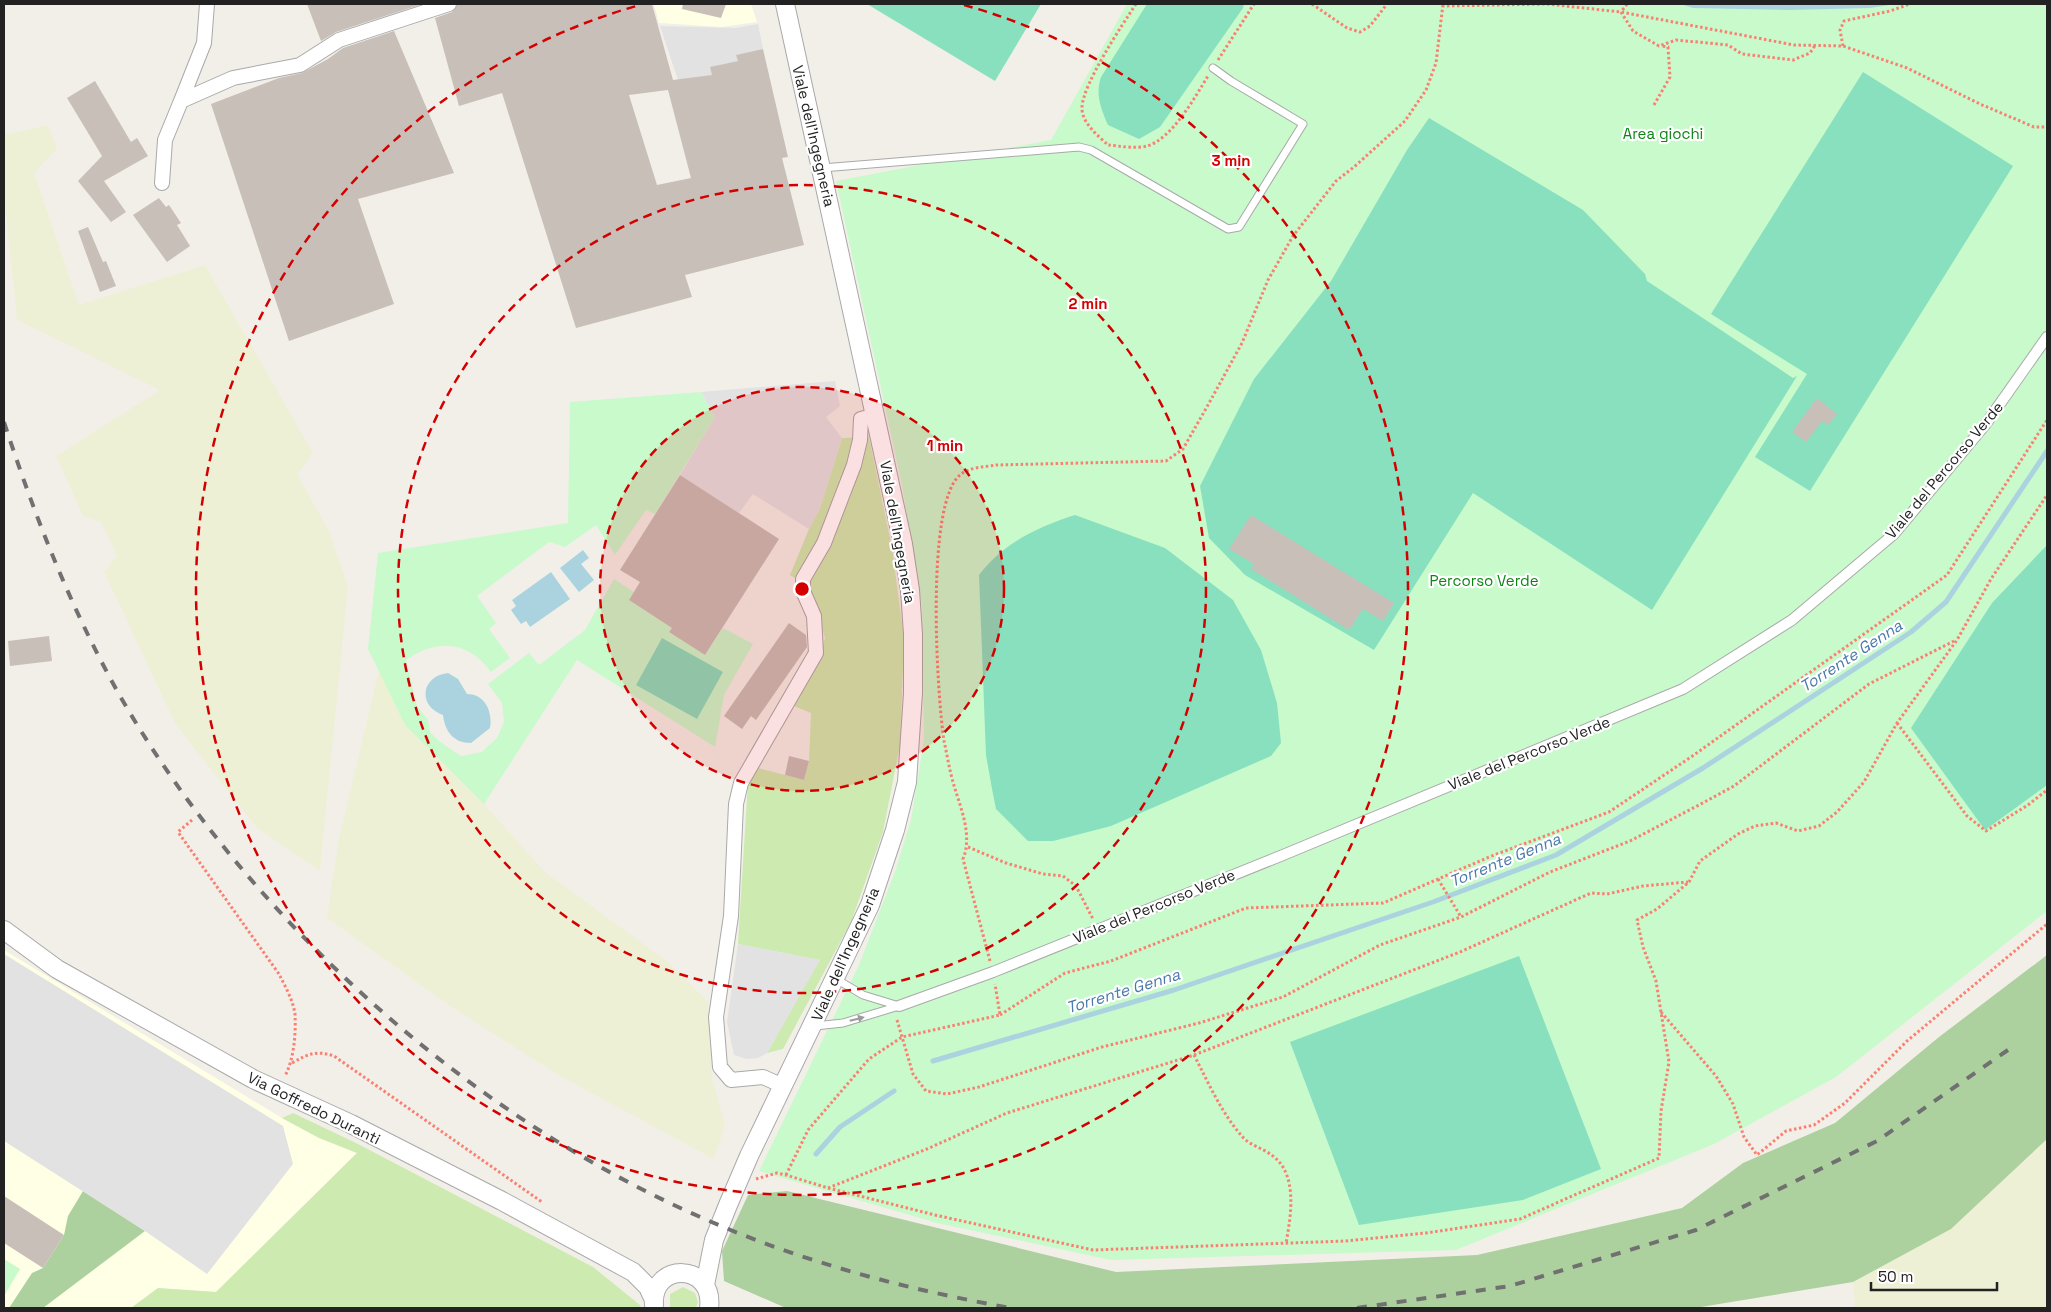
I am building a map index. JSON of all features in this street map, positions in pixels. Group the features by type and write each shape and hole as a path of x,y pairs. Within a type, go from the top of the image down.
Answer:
{"street":[{"path":"162,182 165,140 204,43 207,4"},
{"path":"181,101 233,78 300,65 339,40 450,4"},
{"name":"Viale dell'Ingegneria","path":"654,1304 658,1286 697,1260 714,1240 740,1177 870,905 895,830 907,782 911,735 913,634 910,590 876,415 785,4"},
{"name":"Viale del Percorso Verde","path":"899,1006 993,972 1098,928 1292,852 1683,689 1792,620 1894,534 1985,425 2047,337"},
{"path":"783,1086 763,1077 732,1080 720,1067 716,1017 731,916 736,804 740,783 816,652 817,636 814,616 803,591 803,578 824,543 854,465 860,440 861,418 876,415"},
{"name":"Via Goffredo Duranti","path":"6,930 57,969 276,1092 376,1137 502,1201 633,1272 656,1277 674,1274"},
{"name":"Viale dell'Ingegneria","path":"710,1300 714,1240"},
{"name":"Via Goffredo Duranti","path":"633,1272 648,1287 654,1304"},
{"path":"674,1274 694,1276 710,1300"}],"lane":[{"path":"821,168 1079,147 1091,150 1228,229 1239,227 1303,124 1231,81 1213,68"},
{"path":"835,979 863,995 899,1006"},
{"name":"Viale del Percorso Verde","path":"813,1026 844,1023 899,1006"}],"path":[{"path":"1136,4 1085,91 1082,109 1091,129 1108,145 1146,147 1164,138 1190,105 1254,4"},
{"path":"1312,4 1348,28 1360,32 1370,26 1386,4"},
{"path":"1000,1015 993,972 963,859 968,847 963,815 952,780 944,738 936,579 943,512 959,475 974,468 996,465 1166,461 1183,449 1242,343 1268,280 1293,236 1336,181 1354,168 1405,121 1426,90 1436,63 1443,5 1547,4 1621,12 1794,45 1843,46 1907,68 1980,104 2034,127 2047,127"},
{"path":"1621,12 1627,4"},
{"path":"1843,46 1840,30 1844,21 1890,11 1910,4"},
{"path":"1621,12 1633,31 1659,46 1668,47 1670,77 1654,105"},
{"path":"1659,46 1676,40 1728,44 1742,54 1794,60 1810,53 1816,44"},
{"path":"786,1174 808,1130 868,1059 902,1037 1000,1015 1065,972 1112,961 1246,908 1383,903 1508,850 1609,812 1907,605 1947,574 2047,420"},
{"path":"740,1177 754,1180 777,1173 786,1174 828,1188 944,1217 1093,1250 1346,1241 1426,1233 1520,1219 1659,1158 1660,1111 1669,1062 1656,981 1643,947 1637,920 1657,909 1689,882 1700,861 1738,834 1755,826 1776,823 1798,831 1819,826 1837,812 1864,782 1897,723 1957,640 1991,579 2047,495"},
{"path":"897,1020 913,1074 926,1091 948,1094 979,1087 1102,1047 1198,1023 1283,997 1380,945 1461,917 1550,872 1630,841 1734,786 1870,684 1957,640"},
{"path":"1897,723 1967,816 1986,831 2028,806 2047,790"},
{"path":"192,820 178,832 279,974 295,1014 292,1063 276,1092"},
{"path":"968,847 1006,863 1043,874 1063,876 1076,886 1098,928"},
{"path":"1438,879 1461,917"},
{"path":"828,1188 927,1149 1007,1113 1194,1055 1460,952 1592,893 1607,894 1642,886 1689,882"},
{"path":"1661,1011 1716,1076 1733,1104 1744,1137 1757,1155 1786,1131 1814,1126 1845,1103 1907,1041 2047,924"},
{"path":"292,1063 310,1053 321,1052 334,1056 550,1207"},
{"path":"1194,1055 1226,1116 1242,1138 1274,1156 1284,1168 1290,1190 1292,1212 1286,1243"}],"shaded area":[{"path":"654,4 751,4 757,22 722,27 659,23"},
{"path":"758,24 763,49 737,55 738,61 711,67 712,75 679,83 660,26 735,28"},
{"path":"48,125 57,149 34,173 79,305 205,265 313,453 297,474 329,531 348,586 320,871 257,828 176,725 104,572 117,556 101,522 83,516 56,456 160,390 17,320 4,195 4,135"},
{"path":"835,381 840,406 826,417 842,438 820,508 809,529 753,494 739,513 680,475 715,417 701,392"},
{"path":"379,670 405,725 484,804 545,872 668,962 708,1002 712,1078 725,1125 714,1159 558,1075 450,1006 327,918 338,843"},
{"path":"738,944 820,960 767,1053 758,1058 746,1059 734,1055 727,1022"},
{"path":"4,950 282,1118 319,1138 357,1153 216,1292 158,1288 131,1308 4,1308"},
{"path":"4,954 283,1126 293,1164 207,1274 145,1231 4,1141"},
{"path":"2047,1139 2047,1308 1855,1308 1853,1282 1951,1229"}],"green space":[{"path":"867,4 1041,4 995,81"},
{"name":"Percorso Verde","path":"1127,4 2047,4 2047,911 1836,1077 1714,1144 1456,1250 1111,1260 937,1223 759,1171 859,965 895,872 911,820 924,739 922,606 902,485 836,181 1051,140"},
{"path":"1147,4 1244,4 1160,127 1139,139 1108,125 1101,107 1099,83"},
{"path":"1863,72 2013,166 1810,491 1755,457 1807,374 1711,314"},
{"path":"1429,118 1583,210 1645,274 1647,281 1793,378 1797,376 1652,610 1473,493 1374,650 1245,575 1209,538 1200,486 1254,379 1331,281 1407,150"},
{"path":"701,392 715,417 655,514 646,510 615,555 596,525 565,547 549,542 477,596 496,623 489,629 510,658 491,672 473,654 452,646 429,648 406,660 417,706 428,720 430,732 439,741 461,756 482,752 497,738 504,722 502,703 488,684 529,653 539,665 585,630 614,579 634,592 629,600 672,628 669,632 705,655 723,628 753,644 724,695 715,747 577,660 484,804 405,725 368,649 378,553 568,523 570,402"},
{"path":"869,437 892,548 904,639 900,745 883,832 851,922 783,1049 767,1053 819,960 738,944 748,781 758,768 804,780 809,761 811,713 794,706 820,657 825,638 810,587 790,575 820,508 842,438"},
{"path":"1075,515 1165,548 1233,600 1261,650 1277,703 1281,743 1271,756 1111,826 1053,841 1028,841 996,809 992,789 986,755 979,575 988,564 1010,545 1048,525"},
{"path":"2047,545 2047,785 1985,830 1911,728 1992,603"},
{"path":"662,638 723,672 697,719 636,685"},
{"path":"2047,955 2047,1139 1951,1229 1853,1282 1695,1308 786,1308 724,1281 722,1251 748,1195 787,1191 1116,1272 1477,1255 1682,1208 1743,1163 1835,1123 1939,1037"},
{"path":"1519,956 1601,1169 1523,1200 1359,1225 1290,1042"},
{"path":"293,1113 356,1143 593,1267 640,1305 641,1308 131,1308 158,1288 216,1292 357,1153 319,1138 282,1118"},
{"path":"83,1191 145,1231 43,1308 9,1308 32,1273 43,1268 64,1235 68,1216"},
{"path":"4,1259 20,1269 4,1296"},
{"path":"683,1287 695,1293 698,1302 696,1308 670,1308 670,1294"}],"water":[{"path":"1680,4 1896,4 1870,8 1788,10 1693,8"},
{"path":"583,550 589,558 581,564 594,580 579,592 560,568"},
{"path":"551,572 570,599 530,627 526,621 521,624 511,610 516,606 512,600"},
{"path":"448,673 458,679 467,694 479,697 489,710 490,728 471,743 459,741 451,735 443,715 435,711 426,699 428,685 432,680 439,675"}],"building":[{"path":"307,4 422,4 336,32 321,41"},
{"path":"458,4 652,4 673,80 712,75 710,67 738,61 736,55 763,49 788,157 782,158 804,245 685,275 692,297 576,328 502,93 459,106 435,18 452,12","holes":["668,90 691,178 657,185 629,95"]},
{"path":"683,4 726,4 721,18 682,9"},
{"path":"394,31 454,173 358,199 394,304 289,341 211,104 279,78 302,73 328,59 343,48"},
{"path":"95,81 131,142 137,138 148,156 104,181 126,212 111,222 78,181 102,156 67,98"},
{"path":"159,198 166,207 169,205 181,223 177,225 190,246 167,262 133,215"},
{"path":"88,227 103,262 106,261 116,286 100,292 78,231"},
{"path":"1817,398 1837,414 1828,425 1822,421 1806,442 1792,432"},
{"path":"680,475 779,539 705,655 669,632 672,628 629,600 640,582 620,570"},
{"path":"1251,515 1394,603 1383,621 1363,609 1349,630 1251,569 1254,564 1229,549"},
{"path":"789,623 806,635 807,647 756,720 751,716 742,729 724,716"},
{"path":"49,636 52,661 10,666 8,641"},
{"path":"789,756 809,761 804,780 785,775"},
{"path":"4,1196 64,1235 43,1268 4,1243"}],"waterway":[{"name":"Torrente Genna","path":"933,1061 1174,990 1433,902 1556,855 1703,768 1911,632 1946,602 2047,451"},
{"name":"Torrente Genna","path":"816,1154 840,1127 894,1091"}],"railway":[{"path":"4,422 28,493 55,562 102,663 120,696 172,778 231,856 297,930 369,1000 446,1064 527,1122 611,1173 698,1216 774,1247 852,1272 931,1292 1011,1308"},
{"path":"1357,1308 1510,1286 1696,1230 1877,1141 2008,1050"}],"park label":[{"name":"Area giochi","path":"1663,133"}]}
